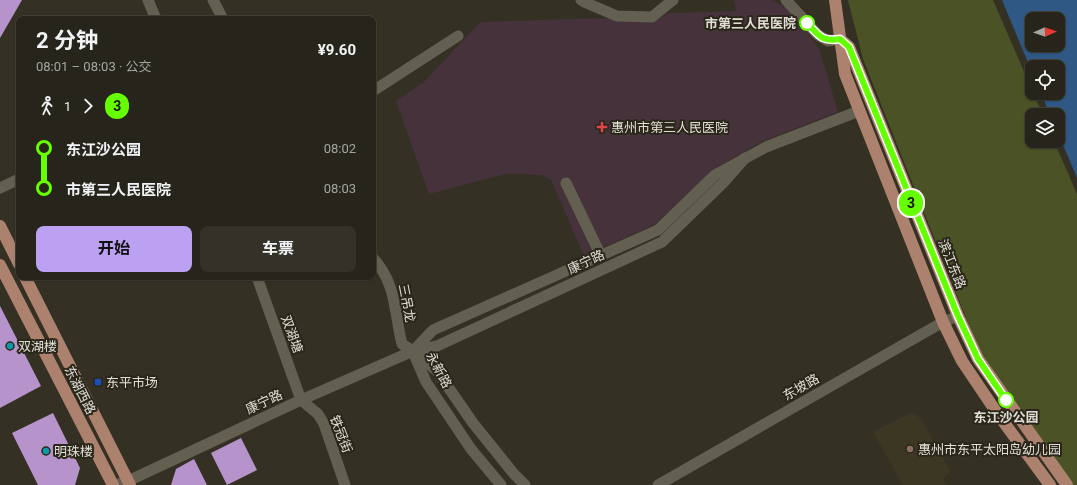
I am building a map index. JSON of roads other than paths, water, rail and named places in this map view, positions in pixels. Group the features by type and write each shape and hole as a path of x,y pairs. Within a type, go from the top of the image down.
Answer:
{"main road":[{"path":"835,0 845,74 943,322 962,361 997,413 1050,485"},
{"name":"滨江东路","path":"840,39 849,47 958,316 978,359 1067,485"},
{"path":"0,226 16,258"},
{"name":"东湖西路","path":"0,265 114,485"},
{"name":"东湖西路","path":"27,280 129,483"}],"street":[{"path":"148,0 155,16"},
{"path":"212,0 221,16"},
{"path":"581,0 617,16 652,17 673,0"},
{"path":"787,0 818,35 828,41 840,39"},
{"path":"376,89 458,36"},
{"name":"康宁路","path":"413,351 433,330 658,230 715,175 745,158 766,147 859,111"},
{"name":"康宁路","path":"114,485 129,483 301,400 413,351 437,346 662,242 724,183 745,158"},
{"path":"0,188 16,181"},
{"path":"566,183 601,256"},
{"name":"三吊龙","path":"376,262 388,278 394,297 402,344 413,351"},
{"name":"双湖塘","path":"258,280 301,400"},
{"name":"东坡路","path":"658,485 943,322 958,316"},
{"name":"永新路","path":"413,351 426,382 471,449 501,485"},
{"name":"永新路","path":"413,351 437,372 473,423 514,474 525,485"},
{"name":"铁冠街","path":"301,400 318,414 324,424 344,485"}],"water":[{"path":"1002,0 1077,0 1077,178 1064,148 1065,108 1047,108 1044,100 1065,100 1065,60 1027,60"}],"place":[{"name":"市第三人民医院","path":"807,23"},
{"name":"惠州市第三人民医院","path":"602,127"},
{"name":"双湖楼","path":"10,346"},
{"name":"东平市场","path":"98,382"},
{"name":"东江沙公园","path":"1006,400"},
{"name":"惠州市东平太阳岛幼儿园","path":"910,449"},
{"name":"明珠楼","path":"46,451"}]}
